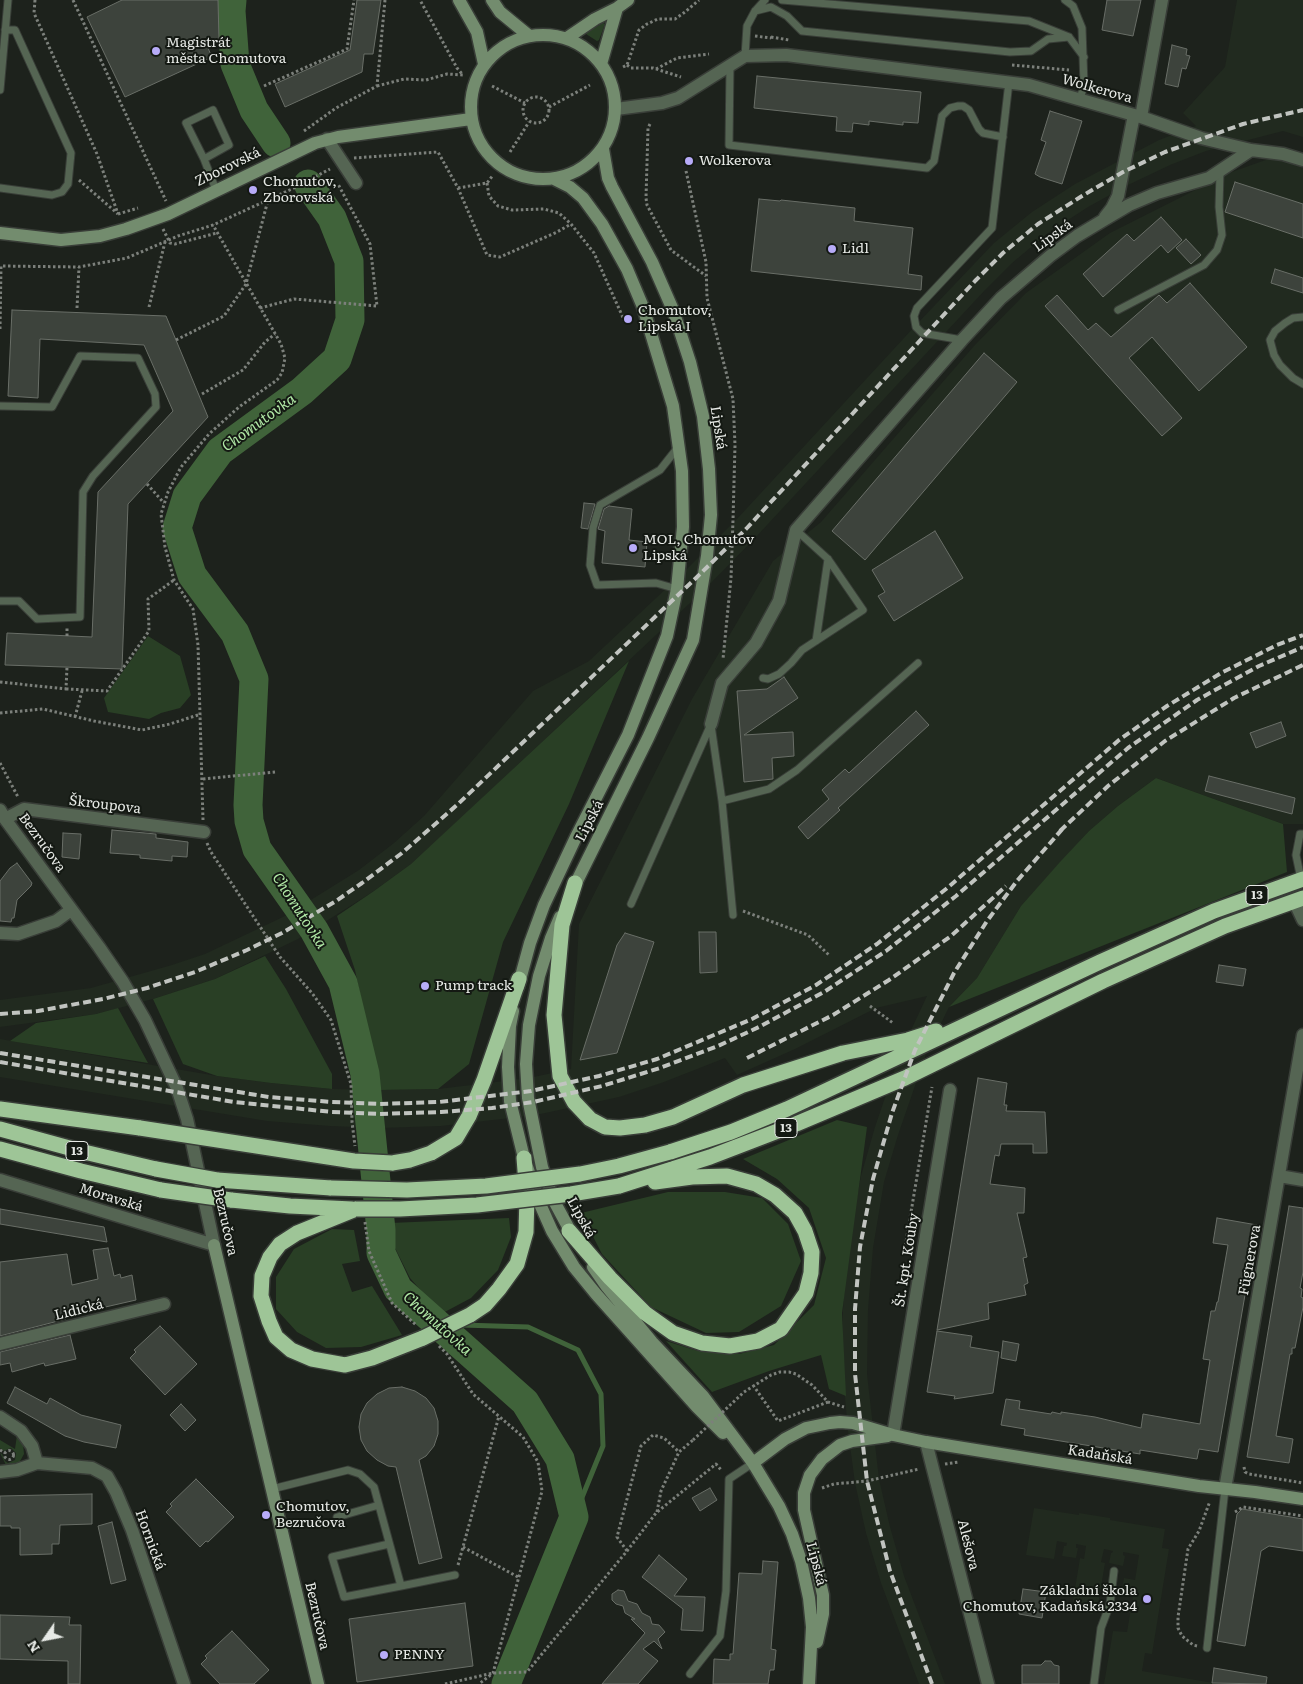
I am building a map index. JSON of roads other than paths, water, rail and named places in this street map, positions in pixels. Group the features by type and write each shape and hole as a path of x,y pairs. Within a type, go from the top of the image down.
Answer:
{"highway":[{"name":"13","path":"0,1129 156,1169 217,1180 332,1188 407,1190 486,1186 580,1174 670,1152 731,1132 787,1109 1100,962 1214,911 1302,879"},
{"path":"575,883 562,925 554,1015 560,1076 574,1102 590,1119 605,1127 620,1128 646,1125 673,1116 743,1085 843,1053 908,1040 995,1012"},
{"name":"13","path":"5,1150 161,1190 290,1206 400,1209 477,1205 571,1194 619,1186 710,1157 896,1082 1103,980 1225,926 1299,899"},
{"path":"0,1109 311,1153 354,1161 392,1163 410,1160 431,1153 456,1138 469,1116 484,1080 519,979"},
{"path":"356,1209 297,1233 280,1244 270,1257 262,1276 262,1296 269,1321 276,1336 291,1350 312,1359 345,1365 372,1358 423,1338 470,1315 489,1300 517,1264 526,1232 524,1158"},
{"path":"569,1231 610,1278 645,1313 673,1332 702,1343 730,1346 758,1341 781,1329 806,1293 811,1273 812,1252 805,1231 795,1213 775,1194 756,1184 727,1176 692,1177 619,1186"}],"street":[{"path":"459,0 477,32 484,64"},
{"path":"492,0 500,12 528,35"},
{"path":"1102,220 1112,208 1118,196 1138,116 1162,0"},
{"path":"566,38 623,4"},
{"path":"601,64 623,4"},
{"path":"528,35 566,38 589,50 601,64 613,87 616,108 612,130 603,148 590,163 573,173 554,179 532,179 510,172 492,158 478,140 471,119 471,100 475,81 484,64 496,51 511,41 528,35"},
{"name":"Wolkerova","path":"745,56 786,54 1029,85 1138,116 1201,138 1251,150 1283,154 1303,160"},
{"path":"616,108 662,103 678,98 745,56"},
{"name":"Zborovská","path":"0,233 62,240 100,236 158,218 266,165 327,139 471,119"},
{"path":"327,139 356,183"},
{"name":"Lipská","path":"603,148 608,178 656,270 673,310 690,362 703,416 709,468 711,515 708,556 693,640 648,738 575,883 551,938 539,976 529,1025 526,1064 528,1098 542,1167 554,1201 569,1231 607,1287 652,1342 703,1396 753,1463 779,1506 792,1534 801,1561 809,1598 812,1627 809,1680"},
{"name":"Lipská","path":"711,724 722,683 756,643 779,601 796,530 1001,298 1028,273 1077,236 1102,220 1129,205 1157,193 1209,178 1251,150"},
{"name":"Lipská","path":"554,179 570,187 583,198 602,224 627,269 644,307 673,406 682,471 684,527 677,589 667,636 628,735 544,905 519,979 510,1026 508,1067 510,1101 516,1132 543,1211 552,1231 574,1267 619,1321 696,1407 753,1463"},
{"name":"Škroupova","path":"3,815 24,809 204,832"},
{"name":"Bezručova","path":"3,815 123,982 145,1020 177,1088 186,1119 318,1684"},
{"path":"1299,899 1303,920"},
{"path":"0,933 18,934 56,921 71,910"},
{"name":"Fügnerova","path":"1226,1489 1303,1035"},
{"name":"Št. kpt. Kouby","path":"893,1436 950,1090"},
{"path":"1279,1176 1303,1180"},
{"name":"Moravská","path":"0,1180 214,1245"},
{"name":"Lidická","path":"0,1344 164,1304"},
{"path":"0,1418 21,1431 32,1446 37,1463 17,1470 0,1472"},
{"name":"Kadaňská","path":"753,1463 785,1439 806,1428 830,1423 853,1423 893,1436 926,1442 1190,1485 1303,1499"},
{"name":"Kadaňská","path":"809,1680 823,1614 823,1595 804,1510 804,1493 810,1475 822,1459 840,1445 862,1439 893,1436"},
{"name":"Alešova","path":"926,1442 988,1684"},
{"name":"Hornická","path":"37,1463 92,1468 107,1476 132,1530 184,1684"}],"lane":[{"path":"0,90 8,0"},
{"path":"745,56 747,26 755,10 765,0"},
{"path":"755,10 775,0"},
{"path":"782,0 1029,21 1069,37 1084,57"},
{"path":"1065,0 1073,6 1082,28 1084,85 1080,99"},
{"path":"755,10 771,7 787,16 802,31 1010,52 1031,52 1048,39 1069,37"},
{"path":"0,188 52,195 62,192 68,184 71,153 15,30 5,30"},
{"path":"730,66 729,145 927,168 934,161 942,116 950,108 958,106 963,106 969,110 983,133 1004,137"},
{"path":"962,340 925,334 919,331 914,316 917,308 992,228 1009,82"},
{"path":"204,159 229,144 213,110 186,123 204,159 216,190"},
{"path":"1118,310 1204,265 1217,250 1222,234 1219,207 1220,172"},
{"path":"1303,317 1293,318 1284,322 1275,331 1270,340 1274,355 1280,365 1293,378 1303,384"},
{"path":"0,406 52,406 80,356 138,358 155,394 156,406 93,476 83,492 80,617 37,619 19,601 0,601"},
{"path":"677,589 656,583 597,585 590,565 593,528 600,505 660,470 679,445"},
{"path":"763,678 768,679 779,674 802,650 864,610 828,559 796,530"},
{"path":"816,641 828,559"},
{"path":"722,801 770,790 797,770 918,663"},
{"path":"711,724 722,801 733,915"},
{"path":"631,904 711,724"},
{"path":"1302,879 1296,854 1300,834 1303,834"},
{"path":"690,1674 720,1636 726,1591 729,1479 753,1463"},
{"path":"272,1489 348,1470 360,1474 374,1487 401,1586"},
{"path":"1207,1648 1226,1489"},
{"path":"337,1517 379,1505"},
{"path":"389,1544 332,1557 344,1597 456,1575"},
{"path":"1094,1684 1101,1628 1110,1604 1114,1571"}],"waterway":[{"name":"Chomutovka","path":"232,0 231,11 235,64 254,110 276,143"},
{"name":"Chomutovka","path":"308,184 332,218 349,261 350,320 337,359 302,391 220,451 187,496 177,528 192,575 235,633 254,679 248,805 249,821 257,849 314,930 343,983 365,1074 381,1230 381,1253 398,1289 525,1402 560,1459 574,1517 506,1684"},
{"path":"462,1325 528,1327 578,1350 601,1394 603,1446 574,1517"}],"railway":[{"path":"0,1014 38,1011 103,999 147,988 195,972 282,933 362,883 402,853 457,805 696,578 746,529 975,281 1003,253 1038,224 1123,172 1165,152 1243,124 1303,110"},
{"path":"0,1053 269,1097 380,1104 439,1102 531,1091 599,1076 657,1059 752,1019 816,985 877,944 946,889 1119,740 1167,706 1221,673 1277,645 1303,635"},
{"path":"0,1062 234,1102 332,1112 380,1114 441,1112 492,1108 533,1102 602,1086 660,1068 718,1046 759,1027 824,992 886,951 956,896 1128,748 1197,700 1259,666 1303,647"},
{"path":"1060,831 1108,786 1165,741 1234,698 1303,665"},
{"path":"932,1684 890,1571 867,1481 855,1374 855,1309 860,1247 873,1179 892,1113 915,1050 954,973 987,921 1017,881 1065,826"},
{"path":"747,1058 833,1015 889,980 951,936 1006,886"}],"place":[{"name":"Magistrát města Chomutova","path":"156,51"},
{"name":"Wolkerova","path":"689,161"},
{"name":"Chomutov, Zborovská","path":"253,190"},
{"name":"Lidl","path":"832,249"},
{"name":"Chomutov, Lipská I","path":"628,319"},
{"name":"MOL, Chomutov Lipská","path":"633,548"},
{"name":"Pump track","path":"425,986"},
{"name":"Chomutov, Bezručova","path":"266,1515"},
{"name":"Základní škola Chomutov, Kadaňská 2334","path":"1147,1599"},
{"name":"PENNY","path":"384,1655"}]}
